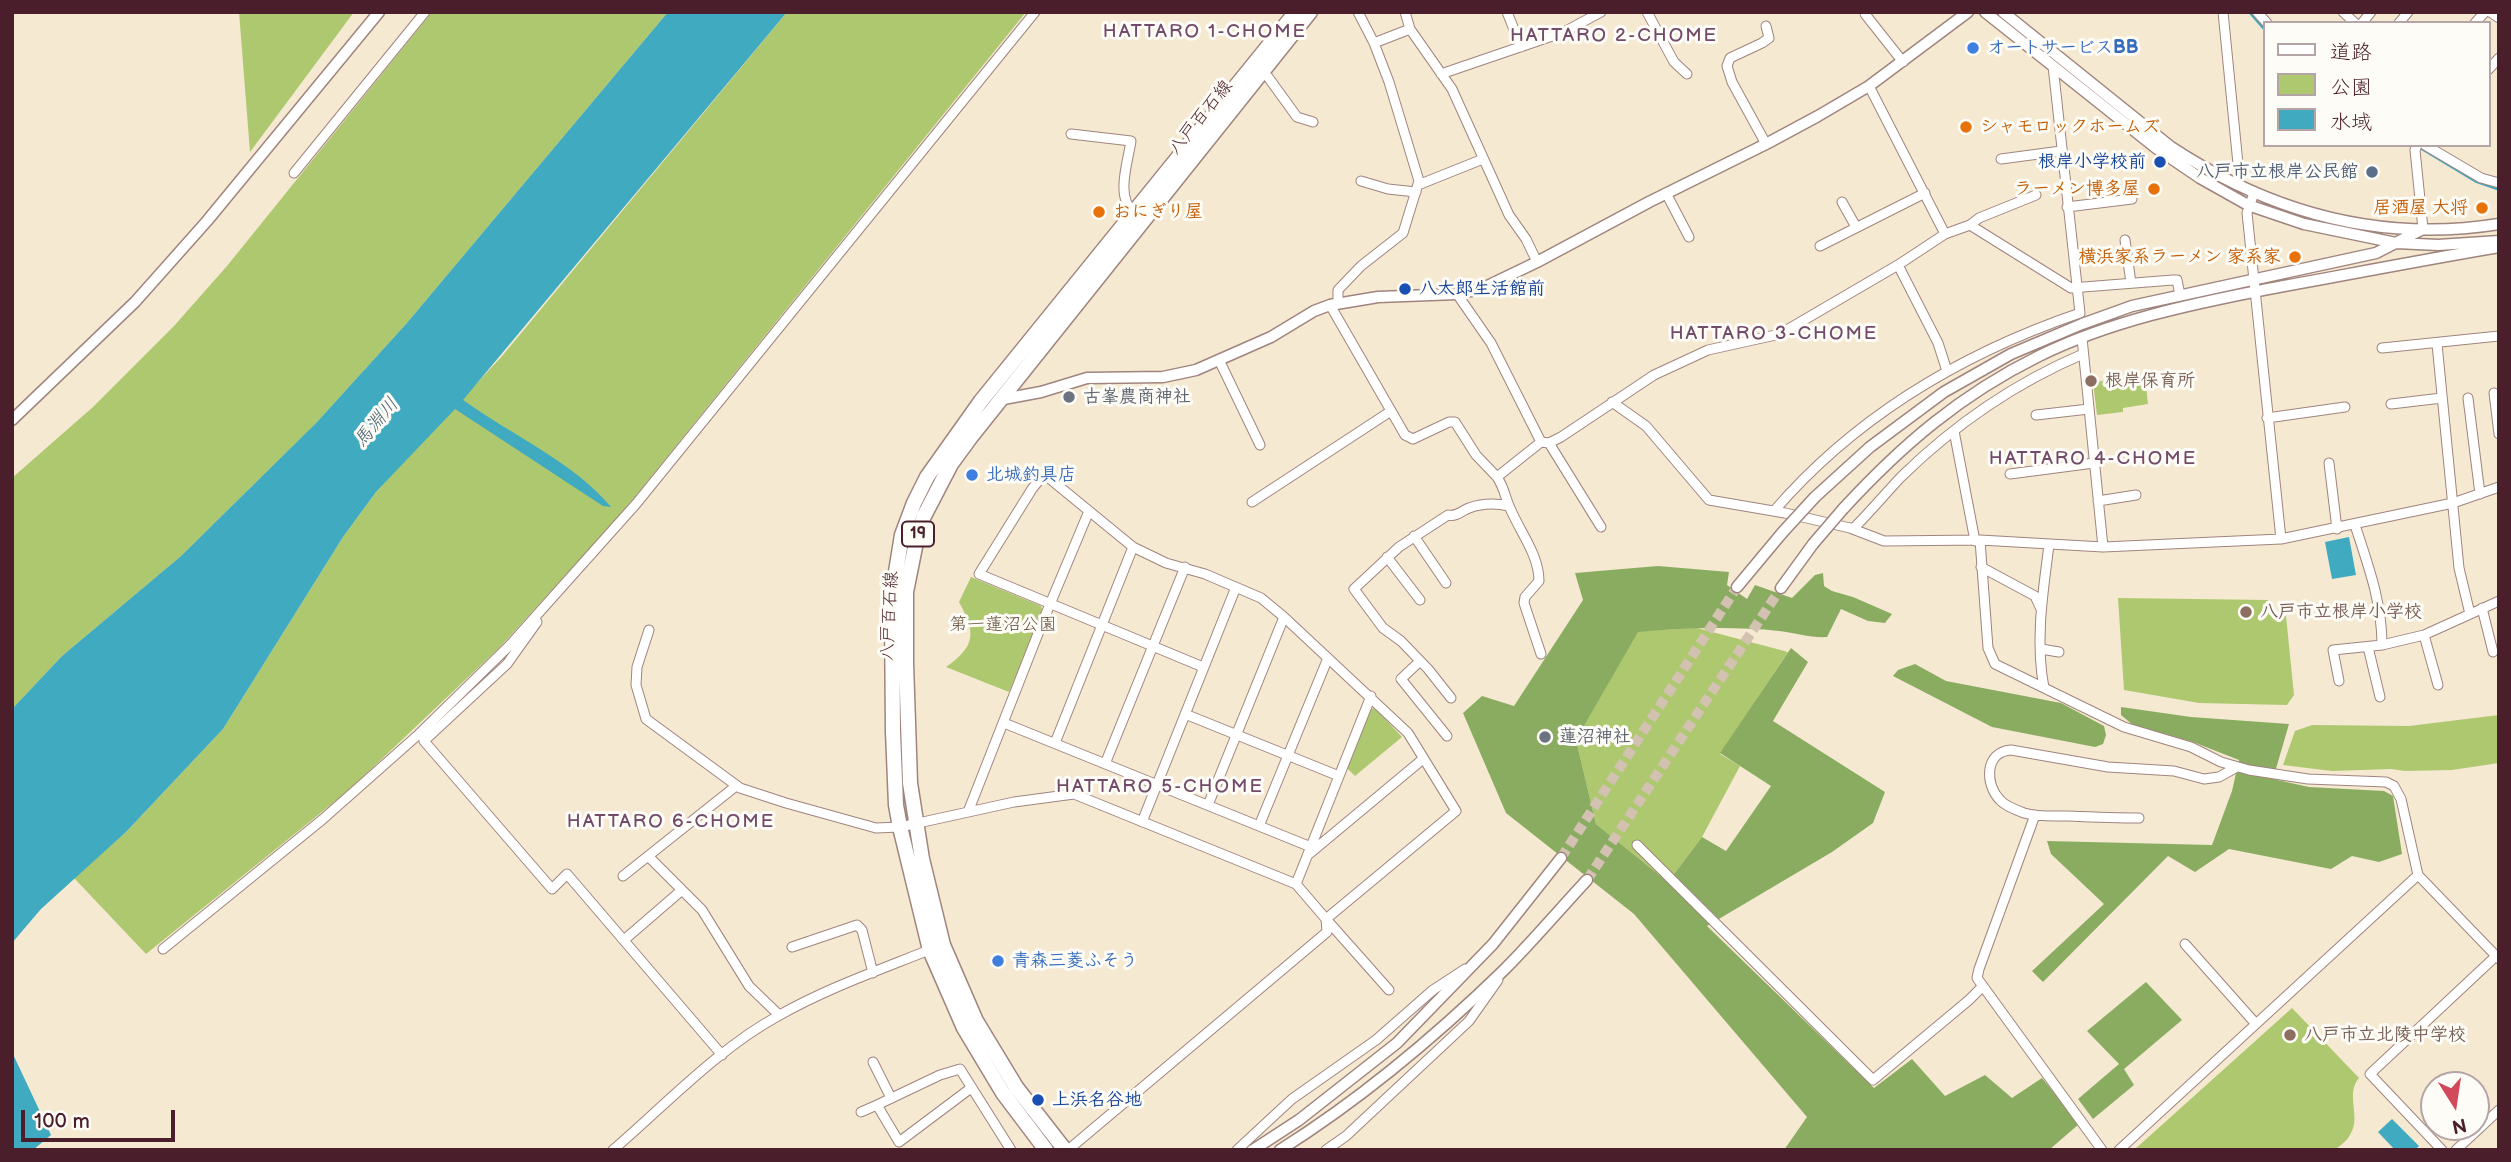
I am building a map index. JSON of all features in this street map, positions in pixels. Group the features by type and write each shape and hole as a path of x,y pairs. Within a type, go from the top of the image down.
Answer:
{"main road":[{"name":"八戸百石線","path":"1046,1150 1003,1093 964,1028 936,948 900,827 896,805 892,608 902,535 927,477 981,401 1296,12"},
{"name":"八戸百石線","path":"1066,1150 1016,1087 936,948 910,783 906,593 916,542 924,516 951,464 999,400 1310,12"}],"street":[{"path":"12,420 135,302 207,221 379,12"},
{"path":"294,173 425,12"},
{"path":"163,949 323,819 419,734 510,645 636,504 1035,12"},
{"path":"1358,12 1374,43 1399,108 1419,181 1403,233 1353,274 1338,290 1334,304 1405,435 1413,439 1449,422 1455,422 1476,455 1505,489 1509,506 1527,541 1539,573 1539,582 1525,597 1524,603 1541,654"},
{"path":"1405,12 1410,29 1463,110 1509,215 1538,262"},
{"path":"1507,12 1521,47"},
{"path":"1441,74 1564,32 1601,12"},
{"path":"1647,12 1674,62 1687,74"},
{"path":"981,401 1041,392 1087,378 1163,377 1196,370 1271,337 1314,311 1334,304 1378,297 1457,294 1481,289 1766,144 1869,86 1968,12"},
{"path":"1985,12 2156,148 2200,178 2248,205 2304,224 2396,243 2499,241"},
{"path":"2003,12 2171,147 2200,166 2254,193 2312,214 2382,227 2423,229 2499,224"},
{"path":"2223,12 2239,174 2237,185"},
{"path":"2487,12 2499,18"},
{"path":"1865,13 1903,62"},
{"path":"1766,26 1769,38 1730,58 1727,66 1732,82 1766,144"},
{"path":"1374,43 1410,29"},
{"path":"1774,511 1804,476 1847,438 1889,407 1947,371 2036,328 2080,313 2053,66"},
{"path":"1262,72 1297,117 1314,122"},
{"path":"1869,86 1945,234"},
{"path":"1071,134 1131,141 1124,190 1125,201 1134,213"},
{"path":"2416,147 2423,229"},
{"path":"2429,147 2481,178 2499,183"},
{"path":"2001,159 2062,151"},
{"path":"1362,181 1388,189 1417,188 1483,159"},
{"path":"1666,193 1689,237"},
{"path":"1820,246 1925,193"},
{"path":"2254,193 2248,205 2253,280 2281,539"},
{"path":"1497,477 1545,442 1654,375 1708,350 1780,334 1898,265 1945,234 2036,195"},
{"path":"2067,206 2132,199"},
{"path":"1842,202 1856,227"},
{"path":"1970,225 2076,289 2177,280 2180,295"},
{"path":"1737,587 1815,497 1870,447 1944,392 2011,354 2120,310 2376,253 2423,229"},
{"path":"2125,240 2131,283"},
{"path":"1780,588 1843,509 1921,431 1950,410 2040,356 2145,316 2254,292 2499,247"},
{"path":"1898,265 1938,343 1947,371"},
{"path":"1457,294 1492,343 1545,442 1601,527"},
{"path":"2382,348 2499,337"},
{"path":"2082,338 2103,547"},
{"path":"2437,344 2459,568 2470,614"},
{"path":"1853,529 1901,478 1954,431 2023,382 2083,354"},
{"path":"1219,360 1260,445"},
{"path":"2494,394 2499,434"},
{"path":"2391,404 2442,398"},
{"path":"2469,398 2480,494"},
{"path":"1612,402 1646,426 1709,500 1853,529 1884,541 1978,541 2103,547 2281,539 2453,503 2499,487"},
{"path":"2267,418 2345,407"},
{"path":"2036,415 2089,409"},
{"path":"1252,502 1391,411"},
{"path":"1954,431 1978,541 1988,648 1996,664 2124,727 2191,747 2237,767 2308,779 2386,782 2394,786 2401,799 2418,875 2497,957 2370,1074 2442,1150"},
{"path":"2010,474 2094,463"},
{"path":"2329,463 2337,529"},
{"path":"1203,667 979,574 1044,474 1133,547 1166,563 1261,598 1371,696 1408,733 1456,811 1326,919"},
{"path":"2098,501 2136,495"},
{"path":"1451,698 1401,641 1383,628 1354,589 1387,557 1448,515 1454,516 1485,504 1509,506"},
{"path":"968,812 1089,511"},
{"path":"2355,525 2376,590 2382,620 2382,645"},
{"path":"1414,536 1446,583"},
{"path":"2044,688 2041,670 2042,610 2049,545"},
{"path":"1055,743 1133,547"},
{"path":"1387,557 1420,600"},
{"path":"1981,567 2035,596 2042,610"},
{"path":"1105,764 1185,568"},
{"path":"1142,822 1236,587"},
{"path":"2339,681 2333,650 2382,645 2424,635 2499,601"},
{"path":"546,605 542,615 507,664 424,741 552,889 567,874 722,1055"},
{"path":"2482,608 2493,652"},
{"path":"1208,805 1284,617"},
{"path":"649,630 637,667 636,685 646,719 736,786 876,828 900,827 1014,802 1074,794 1296,884 1389,990"},
{"path":"2424,635 2438,685"},
{"path":"2368,647 2380,697"},
{"path":"2041,649 2059,652"},
{"path":"1259,826 1328,658"},
{"path":"1419,662 1401,679 1447,736"},
{"path":"1296,884 1371,696"},
{"path":"1185,714 1339,776"},
{"path":"1004,723 1259,826 1309,851"},
{"path":"2139,818 2035,815 2012,808 2000,800 1991,780 1993,757 1997,753 2011,750 2108,767 2174,771 2204,779 2218,777 2237,767"},
{"path":"1309,851 1423,759"},
{"path":"623,876 736,786"},
{"path":"2035,815 1978,978 2102,1150"},
{"path":"1637,845 1873,1080 1983,986"},
{"path":"649,857 702,910 749,986 779,1015"},
{"path":"1253,1150 1299,1120 1397,1043 1477,961 1561,858"},
{"path":"2119,1150 2418,875"},
{"path":"1280,1150 1407,1059 1504,970 1587,880"},
{"path":"624,940 682,890"},
{"path":"1066,1150 1326,932 1326,919"},
{"path":"792,947 857,925 862,930 873,972"},
{"path":"2185,944 2256,1024"},
{"path":"613,1150 722,1055 779,1015 873,972 936,948"},
{"path":"1237,1150 1292,1099 1377,1040 1433,990 1477,961"},
{"path":"1326,1150 1346,1136 1469,1021 1504,970"},
{"path":"873,1062 891,1098"},
{"path":"861,1112 940,1075 960,1069 1011,1150"},
{"path":"877,1105 899,1142 971,1088"},
{"path":"2456,1150 2499,1110"},
{"path":"1252,1135 1262,1150"}],"green space":[{"path":"239,12 354,12 250,152"},
{"path":"432,12 668,12 406,324 317,422 181,556 62,656 12,709 12,478 93,407 174,326 227,266"},
{"path":"787,12 1026,12 621,514 500,647 349,790 146,954 74,878 126,832 223,729 343,537 376,492 503,355"},
{"path":"2145,377 2148,404 2123,408 2123,412 2097,415 2093,382"},
{"path":"1658,566 1729,572 1727,585 1747,599 1755,585 1792,598 1815,575 1823,573 1824,586 1832,591 1892,614 1885,623 1868,621 1841,609 1827,637 1744,628 1638,632 1576,740 1596,824 1668,882 1702,837 1726,851 1771,786 1720,753 1791,648 1808,662 1773,721 1885,792 1873,823 1832,852 1707,926 1874,1088 1912,1059 1945,1096 1985,1075 2012,1098 2042,1078 2079,1124 2049,1150 1784,1150 1807,1117 1634,914 1506,813 1463,713 1482,696 1514,706 1583,600 1575,573"},
{"name":"第一蓮沼公園","path":"971,577 1041,606 1043,612 1009,692 946,667 963,652 970,638 968,622 959,602"},
{"path":"2118,598 2268,600 2269,615 2286,616 2294,695 2287,705 2199,703 2124,690"},
{"path":"1697,628 1788,652 1720,754 1740,766 1702,837 1668,882 1596,824 1576,740 1638,631"},
{"path":"1915,664 1946,681 2061,703 2104,726 2106,735 2103,744 2095,747 1992,727 1893,676 1898,670"},
{"path":"2121,707 2191,717 2289,724 2273,779 2309,787 2384,791 2393,796 2402,854 2379,862 2352,856 2331,869 2229,849 2195,872 2168,856 2043,982 2032,971 2104,904 2051,854 2047,841 2212,845 2232,791 2239,760 2193,742 2133,725 2121,715"},
{"path":"1375,708 1402,737 1355,776 1347,768 1371,709"},
{"path":"2499,715 2499,763 2452,770 2405,771 2332,771 2283,765 2295,731 2312,725 2409,726"},
{"path":"2146,982 2182,1020 2124,1069 2134,1085 2093,1119 2078,1099 2119,1064 2087,1031"},
{"name":"八戸市立北陵中学校","path":"2292,1008 2359,1078 2353,1091 2354,1126 2350,1136 2342,1144 2335,1150 2134,1150"}],"water":[{"name":"馬淵川","path":"668,12 787,12 463,400 579,476 611,507 603,506 455,409 376,492 343,537 223,729 126,832 41,909 12,943 12,709 62,656 181,556 317,422 406,324"},
{"path":"2349,537 2356,575 2332,579 2325,542"},
{"path":"12,1052 51,1135 33,1150 12,1150"},
{"path":"2392,1119 2419,1146 2415,1150 2395,1150 2378,1132"}],"waterway":[{"path":"2250,12 2262,26"},
{"path":"2420,147 2476,181 2499,189"}],"tunnel":[{"path":"1561,858 1737,587"},
{"path":"1587,880 1781,588"}],"place":[{"name":"オートサービスBB","path":"1973,48"},
{"name":"シャモロックホームズ","path":"1966,127"},
{"name":"根岸小学校前","path":"2160,162"},
{"name":"八戸市立根岸公民館","path":"2372,172"},
{"name":"ラーメン博多屋","path":"2154,189"},
{"name":"居酒屋 大将","path":"2482,208"},
{"name":"おにぎり屋","path":"1099,212"},
{"name":"横浜家系ラーメン 家系家","path":"2295,257"},
{"name":"八太郎生活館前","path":"1405,289"},
{"name":"根岸保育所","path":"2091,381"},
{"name":"古峯農商神社","path":"1069,397"},
{"name":"北城釣具店","path":"972,475"},
{"name":"八戸市立根岸小学校","path":"2246,612"},
{"name":"蓮沼神社","path":"1545,737"},
{"name":"青森三菱ふそう","path":"998,961"},
{"name":"八戸市立北陵中学校","path":"2290,1035"},
{"name":"上浜名谷地","path":"1038,1100"}],"district":[{"name":"HATTARO 1-CHOME","path":"1205,32"},
{"name":"HATTARO 2-CHOME","path":"1614,36"},
{"name":"HATTARO 3-CHOME","path":"1774,334"},
{"name":"HATTARO 4-CHOME","path":"2093,459"},
{"name":"HATTARO 5-CHOME","path":"1160,787"},
{"name":"HATTARO 6-CHOME","path":"671,822"}]}
